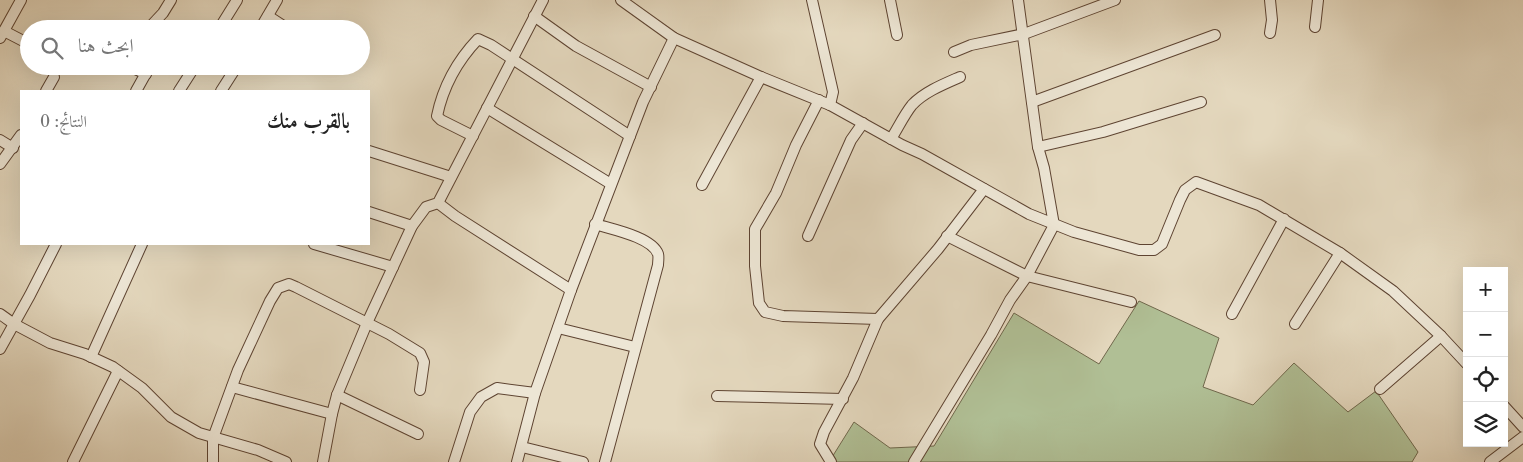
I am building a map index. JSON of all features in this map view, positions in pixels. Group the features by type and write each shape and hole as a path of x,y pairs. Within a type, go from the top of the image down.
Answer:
{"street":[{"path":"20,41 2,35 21,0"},
{"path":"156,20 171,0"},
{"path":"224,20 236,0"},
{"path":"266,20 277,0"},
{"path":"322,462 337,395 412,226 426,207 438,203 543,0"},
{"path":"621,0 632,3 674,38 830,105 1029,214 1074,232 1139,250 1154,250 1162,244 1185,190 1196,182 1258,205 1340,253 1392,291 1463,360"},
{"path":"812,0 833,92 830,105"},
{"path":"890,0 898,35"},
{"path":"914,462 1010,300 1028,276 1054,225 1044,168 1038,147 1018,0"},
{"path":"954,52 971,45 1024,34 1115,0"},
{"path":"1270,0 1272,20 1270,33"},
{"path":"1315,27 1318,0"},
{"path":"268,16 274,20"},
{"path":"534,16 576,46 651,87"},
{"path":"1032,102 1215,36"},
{"path":"517,462 535,392 595,224 630,136 674,38"},
{"path":"473,136 441,120 437,116 440,101 458,64 478,39 491,45 630,136"},
{"path":"137,90 145,75"},
{"path":"180,90 189,75"},
{"path":"222,90 231,75"},
{"path":"47,90 54,77"},
{"path":"702,185 762,77"},
{"path":"891,139 904,117 920,98 960,77"},
{"path":"819,100 796,145 776,193 755,229 755,266 759,303 765,312 783,316 878,319"},
{"path":"1038,147 1103,132 1201,102"},
{"path":"487,108 611,184"},
{"path":"808,236 851,140 863,123"},
{"path":"0,164 20,137"},
{"path":"0,140 13,148"},
{"path":"370,151 451,177"},
{"path":"831,462 820,444 824,432 843,399 878,319 948,236 984,189"},
{"path":"438,203 455,216 571,290"},
{"path":"370,212 412,226"},
{"path":"1232,314 1284,219"},
{"path":"595,224 628,234 651,244 658,253 658,265 605,462"},
{"path":"948,236 1028,276 1131,302"},
{"path":"0,349 55,245"},
{"path":"91,357 142,245"},
{"path":"317,245 393,267"},
{"path":"1296,324 1340,253"},
{"path":"213,462 213,438 238,370 270,301 278,288 289,284 368,323 420,353 424,362 420,390"},
{"path":"0,314 50,344 91,357 118,372 142,388 171,417 199,433 258,450 286,462"},
{"path":"558,328 635,347"},
{"path":"1380,389 1440,336"},
{"path":"73,462 118,372"},
{"path":"232,387 332,414"},
{"path":"454,462 470,412 481,397 496,388 535,392"},
{"path":"337,395 418,434"},
{"path":"717,396 843,399"},
{"path":"1508,411 1523,428"},
{"path":"1496,460 1523,437"},
{"path":"522,447 582,462"}],"green space":[{"path":"1139,301 1219,338 1203,387 1253,405 1294,363 1348,412 1376,391 1418,452 1412,462 829,462 854,422 890,448 934,446 1014,313 1099,364"}]}
